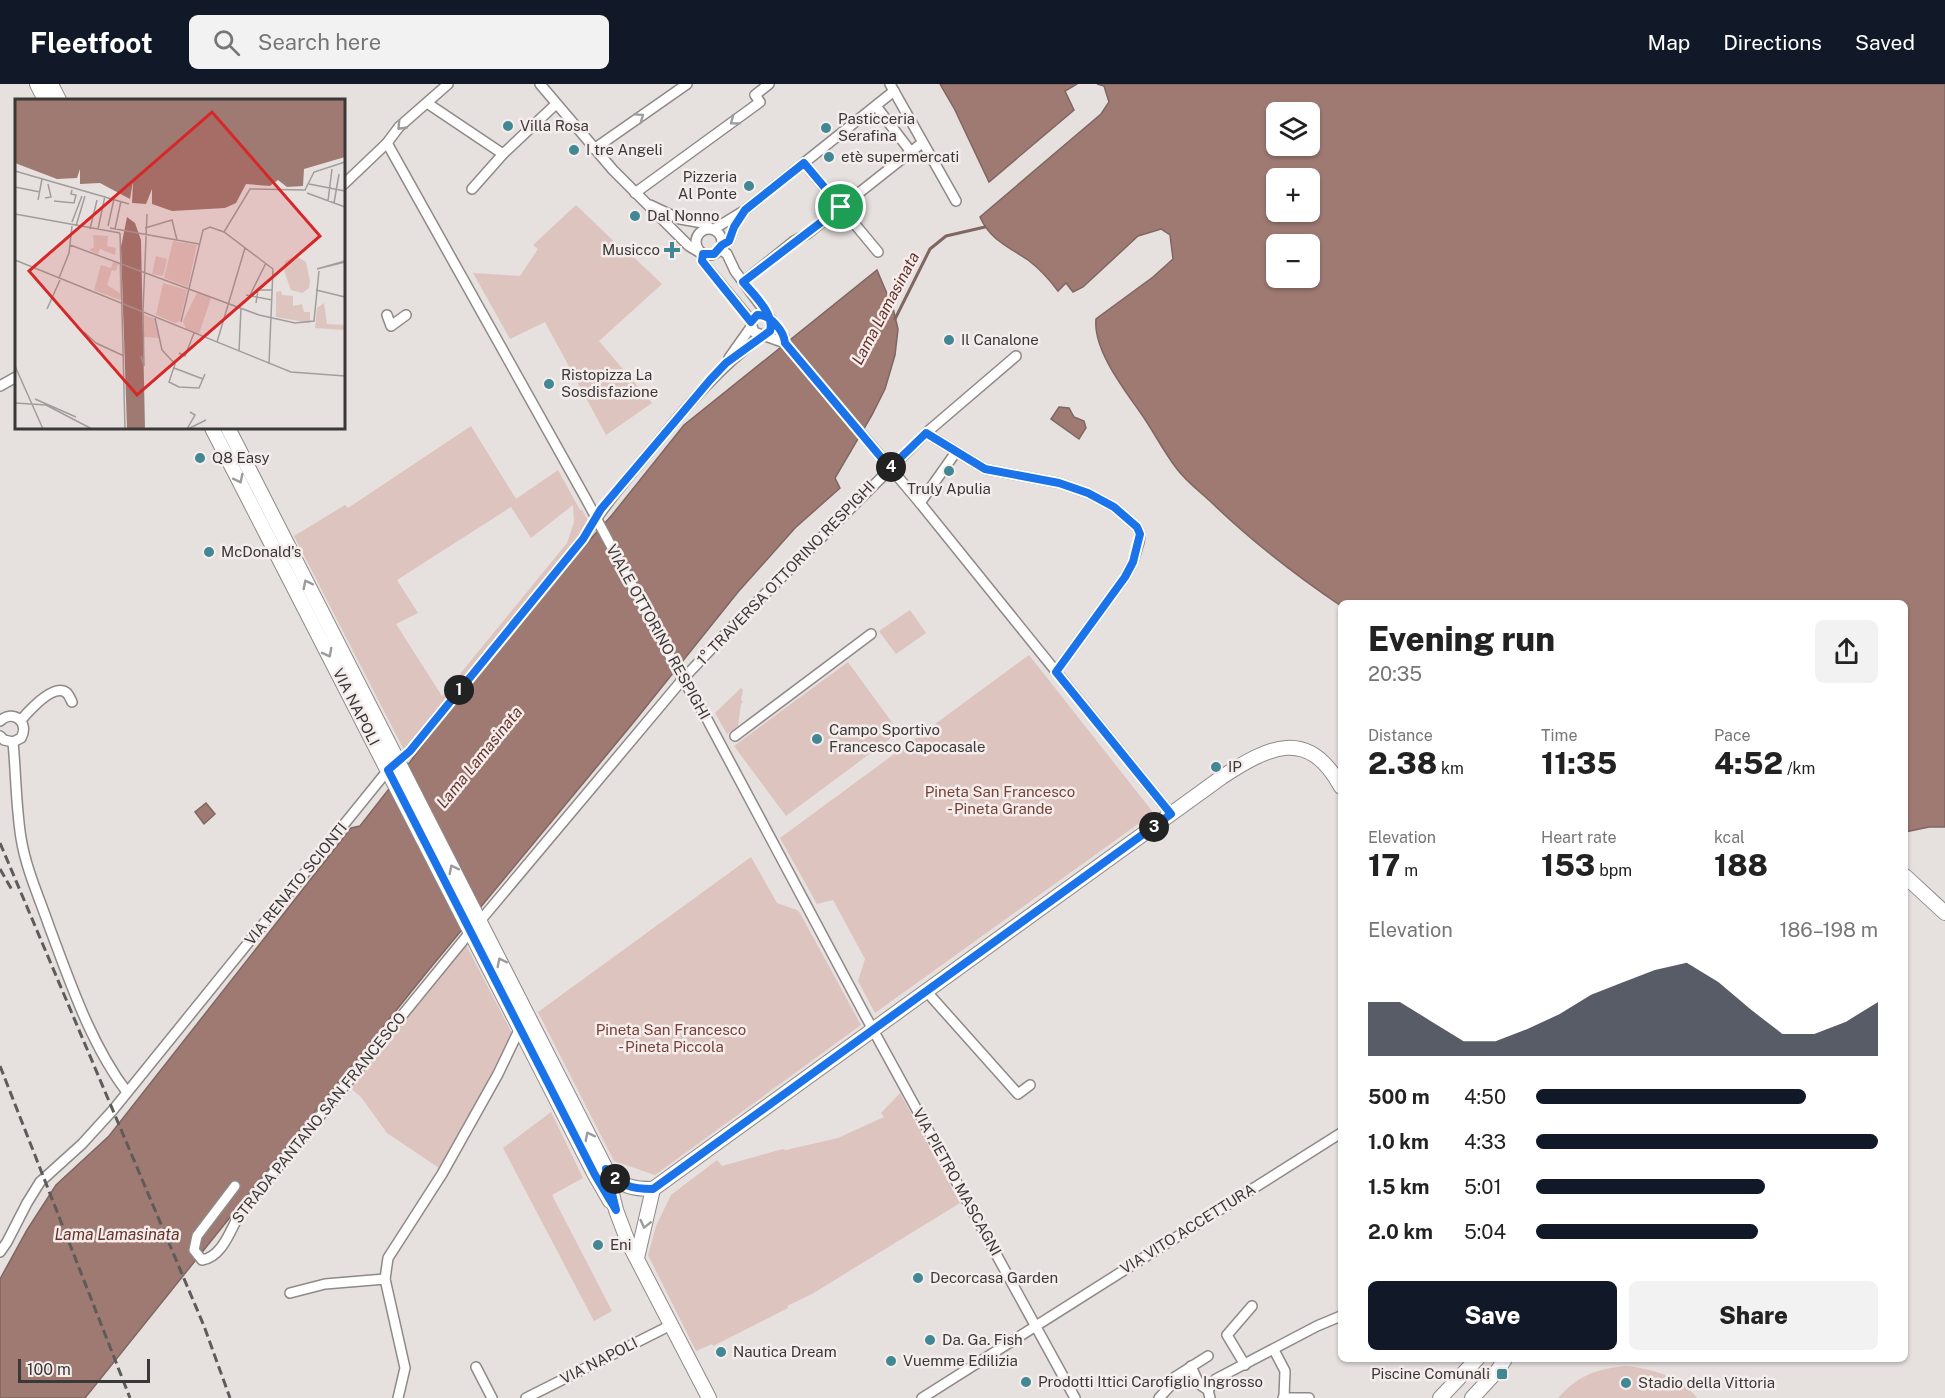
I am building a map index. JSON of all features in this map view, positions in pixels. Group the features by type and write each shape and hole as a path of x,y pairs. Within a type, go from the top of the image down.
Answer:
{"main road":[{"path":"37,84 44,99"},
{"path":"51,84 58,99"},
{"name":"VIA NAPOLI","path":"213,429 606,1169 616,1210"},
{"name":"VIA NAPOLI","path":"228,429 394,769"},
{"path":"606,1169 618,1182 626,1186 653,1189 1171,814 1232,771 1269,750 1284,748 1305,751 1326,764 1338,782"},
{"path":"1908,879 1945,914"},
{"name":"VIA NAPOLI","path":"475,926 520,1028 595,1175 616,1210 637,1258 709,1398"},
{"path":"637,1258 653,1189"},
{"path":"1440,1398 1474,1362"},
{"path":"1472,1398 1502,1364"}],"street":[{"path":"345,183 399,127 447,84"},
{"path":"540,84 594,149 689,246 701,253 714,254 729,241 734,227 745,210"},
{"path":"594,149 687,84"},
{"path":"635,193 760,102 755,95 769,84"},
{"path":"956,201 892,88 876,106 745,210 712,229 702,230 696,236 696,244 702,261 754,332 785,343 920,502 1171,814"},
{"path":"427,103 503,154"},
{"path":"472,189 503,154 556,104"},
{"path":"876,106 911,152"},
{"name":"VIALE OTTORINO RESPIGHI","path":"387,142 597,520 681,677 707,719 873,1030"},
{"path":"743,282 922,143"},
{"path":"804,163 878,252"},
{"path":"645,203 680,219 703,223 722,237 721,247 730,263 784,337 785,343"},
{"path":"387,315 390,326 406,315"},
{"path":"726,363 757,315 770,319"},
{"path":"726,363 770,331 770,319"},
{"name":"1° TRAVERSA OTTORINO RESPIGHI","path":"681,677 888,466 1016,356"},
{"name":"VIA RENATO SCIONTI","path":"0,1252 40,1182 82,1144 128,1092 576,548 669,428 726,363"},
{"path":"0,386 15,378"},
{"path":"926,433 985,469 1059,483 1088,493 1114,507 1137,527 1140,534 1139,542 1133,562 1125,577 1056,672"},
{"path":"920,502 956,452"},
{"path":"735,736 871,634"},
{"path":"475,926 681,677"},
{"path":"21,720 33,705 55,691 66,692 72,702"},
{"path":"0,736 4,740 13,742 24,734 24,724 21,720 14,716 1,719"},
{"path":"13,742 21,838 28,868 99,1048 111,1070 128,1092"},
{"name":"STRADA PANTANO SAN FRANCESCO","path":"235,1186 197,1236 194,1250 202,1260 209,1259 219,1251 239,1215 475,926"},
{"path":"927,992 1018,1094 1030,1085"},
{"path":"398,1398 405,1368 385,1279 388,1258 442,1174 498,1074 520,1028"},
{"name":"VIA PIETRO MASCAGNI","path":"873,1030 1075,1398"},
{"name":"VIA VITO ACCETTURA","path":"921,1398 1338,1135"},
{"path":"290,1293 325,1284 385,1279"},
{"path":"1245,1365 1227,1335 1252,1306"},
{"path":"1191,1366 1199,1384 1209,1394 1216,1379 1338,1317"},
{"name":"VIA NAPOLI","path":"526,1398 671,1324"},
{"path":"1274,1350 1285,1371 1284,1397 1310,1398"},
{"path":"1159,1398 1172,1384 1175,1377 1208,1356"},
{"path":"476,1366 492,1398"}],"green space":[{"path":"576,205 662,284 599,341 652,403 606,435 545,322 510,339 473,273 520,276 538,249 533,245"},
{"path":"471,426 516,499 558,470 589,522 586,530 404,750 294,536 345,505 348,508","holes":["573,505 574,522 567,543 442,696 396,624 418,613 397,580 511,507 531,538"]},
{"path":"910,610 926,633 896,654 879,631"},
{"name":"Pineta San Francesco - Pineta Grande","path":"1029,655 1152,811 1152,814 875,1013 858,981 865,959 833,900 817,904 780,838"},
{"name":"Campo Sportivo Francesco Capocasale","path":"848,662 899,732 786,816 734,746"},
{"path":"741,688 743,702 738,726 727,734 715,713"},
{"name":"Pineta San Francesco - Pineta Piccola","path":"751,857 777,903 800,913 861,1025 655,1175 614,1161 538,1012"},
{"path":"464,941 513,1035 496,1071 439,1168 387,1133 361,1097 348,1086"},
{"path":"900,1093 960,1203 812,1294 787,1306 788,1308 713,1346 712,1344 696,1351 648,1255 656,1226 671,1195 717,1160 722,1166 783,1149 838,1138 884,1117 881,1113"},
{"path":"551,1112 583,1178 552,1195 612,1311 594,1321 503,1148"},
{"name":"Stadio della Vittoria","path":"1626,1366 1646,1369 1674,1379 1697,1398 1558,1398 1565,1390 1589,1374"}],"water":[{"path":"940,84 1077,84 1065,91 1074,110 989,182"},
{"path":"1097,84 1945,84 1945,827 1929,827 1908,831 1908,600 1338,600 1338,604 1257,543 1188,482 1177,469 1110,368 1099,343 1096,319 1153,277 1173,259 1170,235 1161,229 1138,236 1083,287 1073,292 1066,283 1058,291 1032,263 989,232 980,217 1101,114 1109,102 1104,86"},
{"name":"Lama Lamasinata","path":"877,270 893,308 898,329 895,355 885,389 835,478 840,488 795,528 738,592 427,972 85,1398 0,1398 0,1279 27,1230 56,1185 109,1136 351,828 360,826 443,717 684,425"},
{"path":"1059,407 1069,408 1074,417 1084,421 1086,428 1079,439 1051,419"},
{"path":"206,803 215,814 204,824 195,812"}],"waterway":[{"name":"Lama Lamasinata","path":"895,319 930,249 946,236 985,227"}],"railway":[{"path":"0,843 204,1326 230,1398"},
{"path":"0,869 12,890"},
{"path":"0,1066 130,1398"}],"place":[{"name":"Villa Rosa","path":"508,126"},
{"name":"Pasticceria Serafina","path":"826,128"},
{"name":"I tre Angeli","path":"574,150"},
{"name":"etè supermercati","path":"829,157"},
{"name":"Pizzeria Al Ponte","path":"749,186"},
{"name":"Dal Nonno","path":"635,216"},
{"name":"Musicco","path":"672,250"},
{"name":"Il Canalone","path":"949,340"},
{"name":"Ristopizza La Sosdisfazione","path":"549,384"},
{"name":"Q8 Easy","path":"200,458"},
{"name":"Truly Apulia","path":"949,471"},
{"name":"McDonald's","path":"209,552"},
{"name":"Campo Sportivo Francesco Capocasale","path":"817,739"},
{"name":"IP","path":"1216,767"},
{"name":"Eni","path":"598,1245"},
{"name":"Decorcasa Garden","path":"918,1278"},
{"name":"Da. Ga. Fish","path":"930,1340"},
{"name":"Nautica Dream","path":"721,1352"},
{"name":"Vuemme Edilizia","path":"891,1361"},
{"name":"Piscine Comunali","path":"1502,1374"},
{"name":"Prodotti Ittici Carofiglio Ingrosso","path":"1026,1382"},
{"name":"Stadio della Vittoria","path":"1626,1383"}],"route":[{"path":"841,207 743,282 764,308 771,321 772,324 770,331 726,363 676,419 601,509 583,539 410,751 388,770 595,1175 616,1210 606,1169 618,1182 626,1186 653,1189 1171,814 1056,672 1125,577 1133,562 1139,542 1140,534 1137,527 1114,507 1088,493 1059,483 985,469 926,433 890,468 785,343 784,337 776,326 771,321 769,318 757,315 751,322 702,261 703,254 714,254 729,241 734,227 745,210 804,163 841,207"}]}
